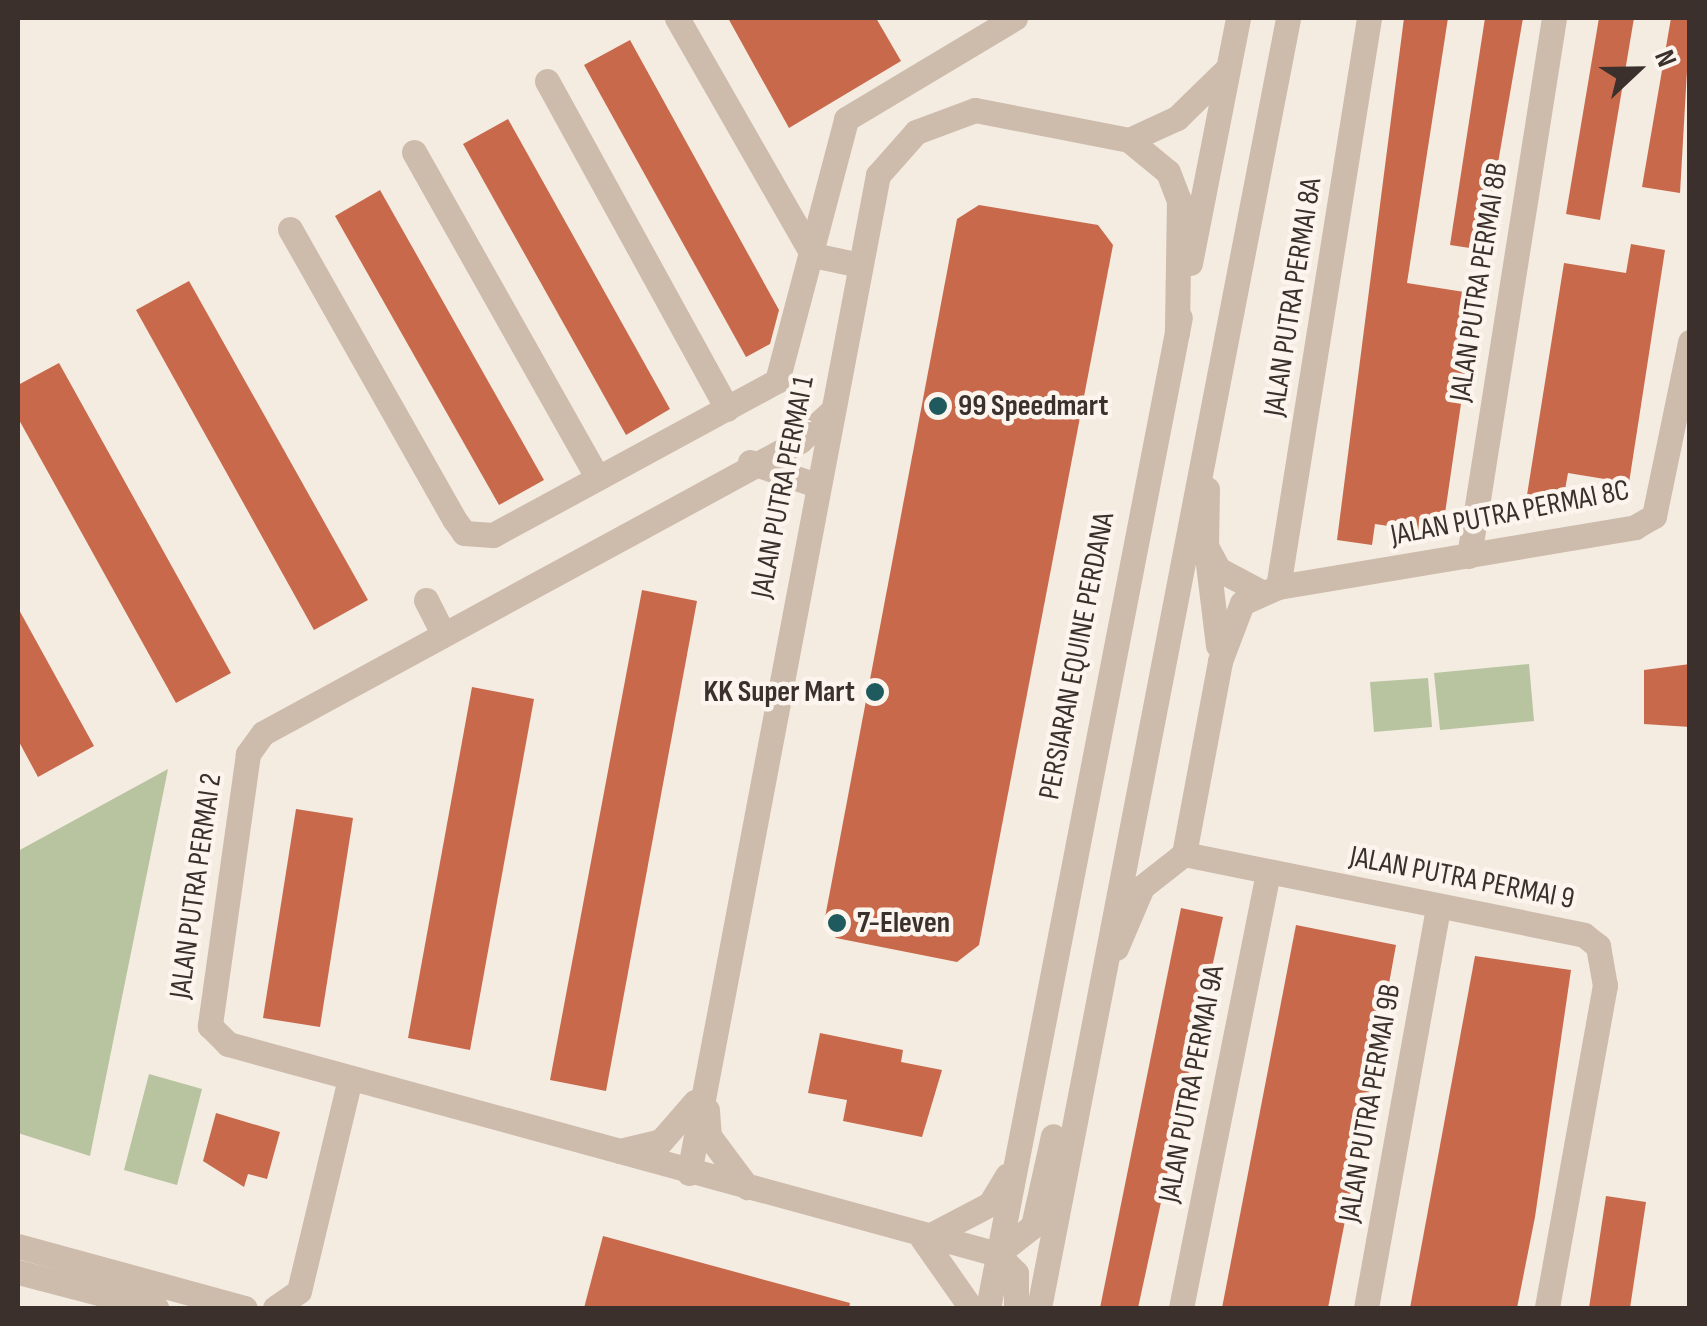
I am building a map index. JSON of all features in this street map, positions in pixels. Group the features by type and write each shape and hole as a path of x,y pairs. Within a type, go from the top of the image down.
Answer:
{"street":[{"path":"677,18 813,255 860,264"},
{"path":"290,229 464,533 493,534 786,373 846,119 1016,18"},
{"name":"PERSIARAN EQUINE PERDANA","path":"988,1308 1238,18"},
{"path":"1039,1308 1288,18"},
{"name":"JALAN PUTRA PERMAI 8A","path":"1270,590 1369,18"},
{"name":"JALAN PUTRA PERMAI 8B","path":"1470,556 1554,18"},
{"path":"1129,140 1177,118 1227,69"},
{"path":"547,81 726,409"},
{"name":"JALAN PUTRA PERMAI 1","path":"689,1173 816,485 878,175 916,132 975,110 1129,140 1168,172 1179,200 1177,333"},
{"path":"414,152 598,478"},
{"name":"JALAN PUTRA PERMAI 8C","path":"1270,590 1470,556 1654,516 1690,342"},
{"name":"JALAN PUTRA PERMAI 2","path":"830,412 800,442 750,462 278,723 248,754 210,1026 228,1044 922,1238 997,1254"},
{"path":"1210,414 1206,546 1220,662"},
{"path":"750,462 816,485"},
{"path":"1206,546 1236,586 1270,590"},
{"path":"1100,978 1142,887 1184,854 1230,622 1270,590"},
{"path":"426,600 442,632"},
{"name":"JALAN PUTRA PERMAI 9","path":"1184,854 1584,935 1604,961 1546,1308"},
{"name":"JALAN PUTRA PERMAI 9A","path":"1180,1308 1268,872"},
{"name":"JALAN PUTRA PERMAI 9B","path":"1366,1308 1438,908"},
{"path":"1016,1308 1016,1272 997,1254 1034,1226 1059,1108 1088,1042"},
{"path":"275,1308 299,1291 350,1078"},
{"name":"JALAN PUTRA PERMAI 1","path":"615,1152 683,1125 705,1085"},
{"name":"JALAN PUTRA PERMAI 1","path":"705,1085 709,1136 750,1190"},
{"path":"970,1308 922,1238 990,1204 1016,1162"},
{"path":"18,1246 244,1308"},
{"path":"18,1272 156,1308"}],"green space":[{"path":"1529,664 1534,721 1440,730 1434,673"},
{"path":"1428,678 1432,727 1374,732 1370,682"},
{"path":"168,769 90,1156 18,1133 18,851"},
{"path":"149,1074 202,1089 177,1185 124,1170"}],"building":[{"path":"728,18 876,18 901,61 789,128"},
{"path":"1404,18 1448,18 1407,283 1477,294 1442,534 1375,524 1372,545 1337,540"},
{"path":"1485,18 1523,18 1483,250 1450,245"},
{"path":"1599,18 1634,18 1600,220 1566,214"},
{"path":"1671,18 1690,18 1680,193 1642,187"},
{"path":"630,40 779,310 770,344 746,357 584,65"},
{"path":"508,119 670,409 626,435 463,144"},
{"path":"380,190 544,480 499,505 335,216"},
{"path":"979,205 1098,225 1113,245 979,945 957,962 836,938 824,923 957,219"},
{"path":"1631,244 1665,250 1629,483 1568,473 1563,501 1527,495 1564,263 1626,273"},
{"path":"189,281 368,600 314,630 136,310"},
{"path":"59,363 231,673 176,703 18,418 18,385"},
{"path":"642,590 697,601 606,1091 550,1080"},
{"path":"18,608 94,746 38,777 18,740"},
{"path":"1690,664 1690,727 1644,724 1644,670"},
{"path":"472,687 534,699 470,1050 408,1038"},
{"path":"296,809 353,818 320,1027 263,1018"},
{"path":"1181,908 1223,917 1138,1308 1100,1308"},
{"path":"1296,925 1396,945 1358,1154 1328,1308 1222,1308"},
{"path":"1475,956 1571,970 1535,1217 1517,1308 1410,1308"},
{"path":"820,1033 903,1050 901,1062 942,1070 922,1137 843,1121 847,1100 808,1093"},
{"path":"216,1113 280,1132 267,1179 248,1174 244,1187 203,1161"},
{"path":"1606,1196 1646,1202 1630,1308 1589,1308"},
{"path":"603,1236 850,1303 849,1308 584,1308"}],"place":[{"name":"99 Speedmart","path":"938,406"},
{"name":"KK Super Mart","path":"875,692"},
{"name":"7-Eleven","path":"837,923"}]}
